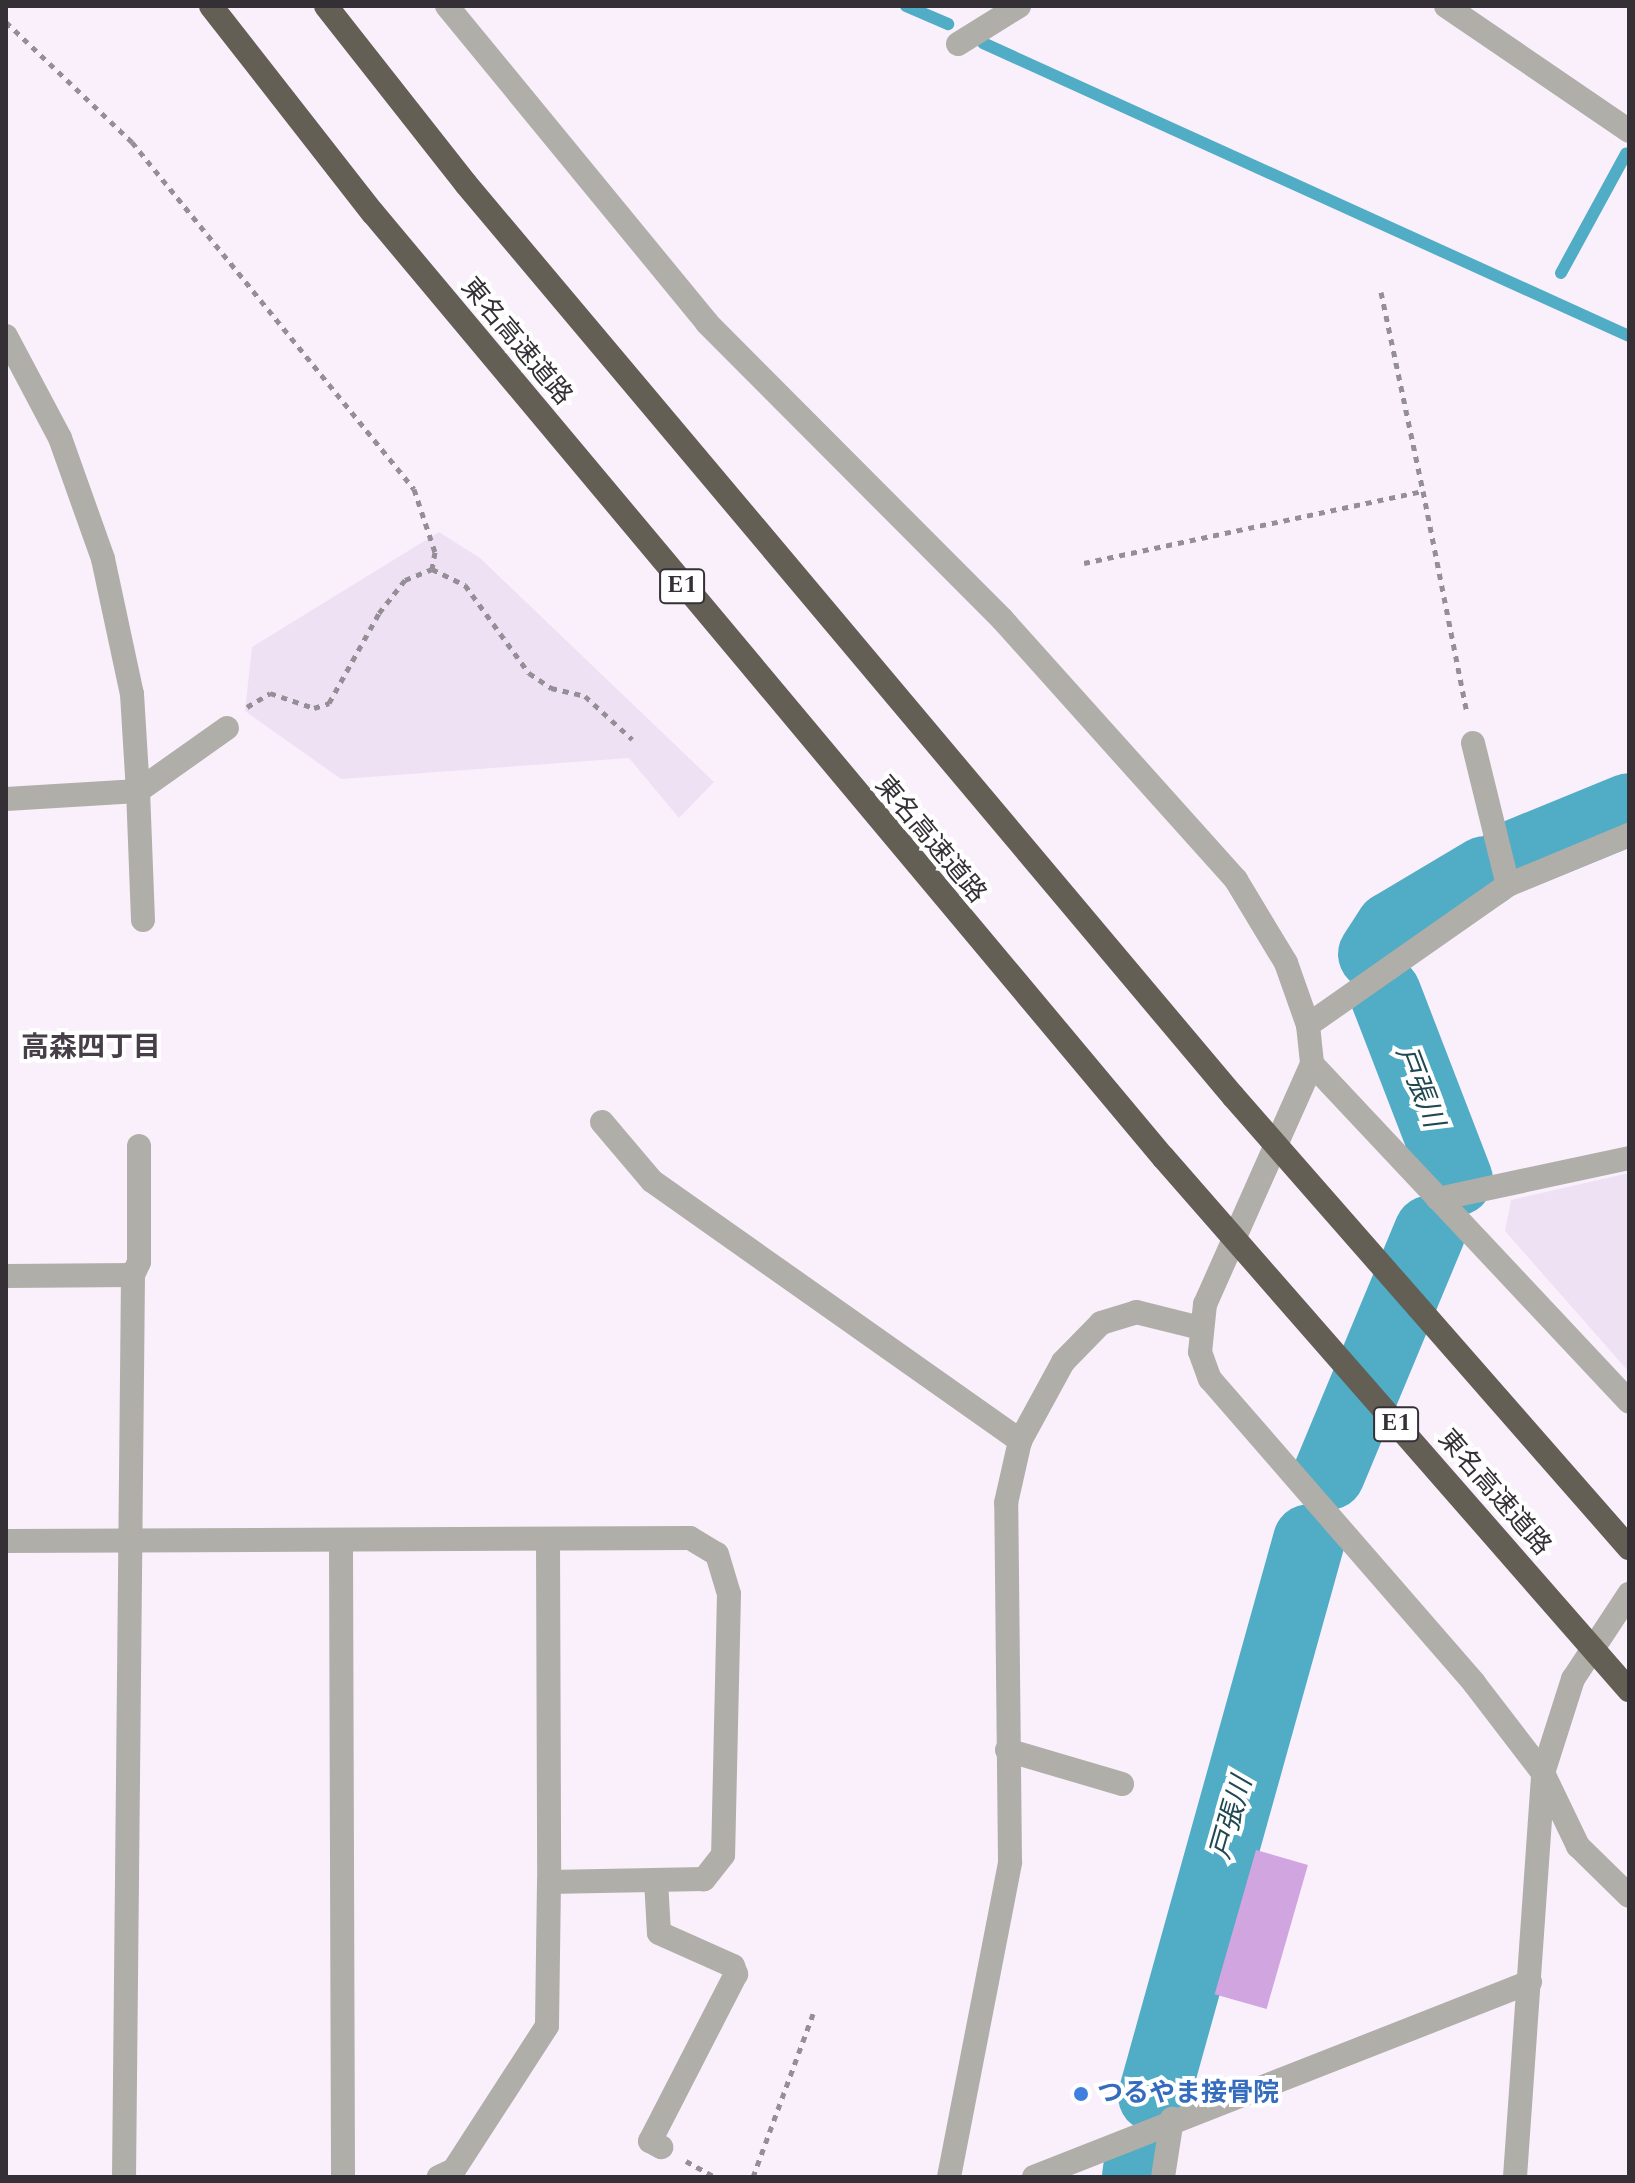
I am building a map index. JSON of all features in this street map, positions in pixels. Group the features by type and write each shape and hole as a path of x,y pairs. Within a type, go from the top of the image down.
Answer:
{"highway":[{"name":"東名高速道路","path":"211,6 383,225 1163,1157 1629,1690"},
{"path":"326,6 486,208 1233,1096 1629,1548"}],"street":[{"path":"447,6 707,323 1002,619 1236,880 1286,963 1308,1025 1312,1064 1200,1328 1210,1379 1227,1403 1474,1683 1543,1773 1578,1846 1629,1896"},
{"path":"958,44 1019,6"},
{"path":"1446,6 1629,131"},
{"path":"6,336 60,438 103,559 132,694 143,920"},
{"path":"6,799 138,791 227,728"},
{"path":"1473,743 1508,885"},
{"path":"1308,1025 1508,885 1629,835"},
{"path":"1312,1064 1629,1402"},
{"path":"602,1122 652,1181 1020,1441"},
{"path":"124,2177 128,1541 133,1275 139,1262 139,1146"},
{"path":"1438,1199 1629,1158"},
{"path":"6,1276 133,1275"},
{"path":"949,2177 1010,1862 1006,1503 1020,1441 1063,1362 1101,1323 1136,1312 1200,1328"},
{"path":"6,1541 341,1543 690,1538 717,1554 729,1594 723,1855 704,1879 549,1882"},
{"path":"439,2177 454,2170 547,2026 548,1540"},
{"path":"341,1543 343,2177"},
{"path":"1515,2177 1543,1773 1573,1679 1629,1594"},
{"path":"1007,1750 1122,1784"},
{"path":"656,1880 659,1933 733,1966 736,1974 650,2141 661,2147"},
{"path":"1034,2177 1172,2119 1530,1982"},
{"path":"1163,2177 1172,2119"}],"path":[{"path":"6,22 132,142 414,489 435,552 432,569"},
{"path":"1381,292 1473,743"},
{"path":"1084,563 1423,491"},
{"path":"227,728 270,693 314,708 329,703 379,613 405,580 432,569 465,585 529,673 551,688 585,696 632,739"},
{"path":"753,2177 814,2011"}],"shaded area":[{"path":"439,532 480,558 714,782 679,818 629,758 341,779 245,711 252,647"},
{"path":"1629,1173 1629,1372 1505,1231 1511,1200"}],"building":[{"path":"1256,1850 1308,1865 1267,2009 1215,1994"}],"waterway":[{"path":"906,6 948,24"},
{"path":"983,43 1629,336"},
{"path":"1561,273 1626,154"},
{"name":"戸張川","path":"1512,857 1629,809"},
{"name":"戸張川","path":"1374,954 1391,928 1485,872"},
{"name":"戸張川","path":"1385,993 1457,1180"},
{"name":"戸張川","path":"1329,1474 1430,1231"},
{"name":"戸張川","path":"1154,2096 1309,1540"},
{"name":"戸張川","path":"1138,2177 1139,2169"}],"place":[{"name":"つるやま接骨院","path":"1081,2094"}],"district":[{"name":"高森四丁目","path":"91,1048"}]}
